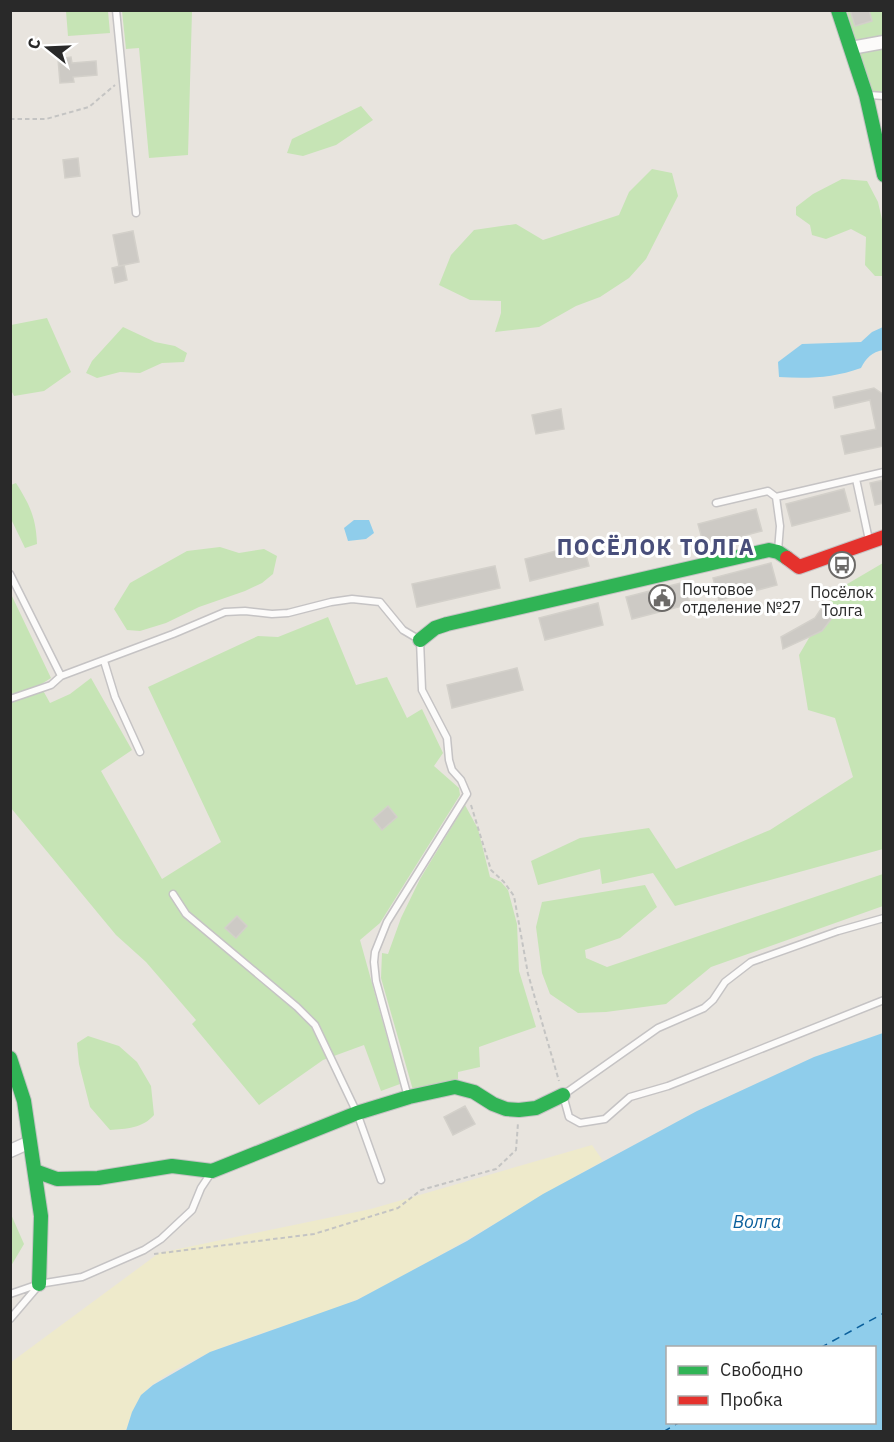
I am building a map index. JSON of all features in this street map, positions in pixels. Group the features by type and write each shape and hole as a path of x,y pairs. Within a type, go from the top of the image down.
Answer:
{"street":[{"path":"838,10 866,95 884,175"},
{"path":"851,48 884,42"},
{"path":"420,640 435,628 447,624 770,550 778,552 799,567 884,537"},
{"path":"10,1058 24,1101 41,1216 39,1284"},
{"path":"35,1171 57,1179 98,1178 172,1166 212,1171 357,1113 409,1097 455,1087 474,1092 506,1109 519,1110 536,1108 563,1095"},
{"path":"10,1151 30,1143"}],"lane":[{"path":"117,10 136,213"},
{"path":"866,95 884,96"},
{"path":"776,498 884,472"},
{"path":"856,479 870,542"},
{"path":"716,503 768,491 776,498 780,526 778,552"},
{"path":"10,574 61,676"},
{"path":"10,699 51,685 61,676 225,612 288,613 352,599 380,602 403,630 420,640 422,690 447,738 452,770 461,780 467,794 393,910 375,952 376,981 409,1097"},
{"path":"104,661 118,706 140,752"},
{"path":"173,894 186,914 297,1007 315,1025 357,1113 381,1180"},
{"path":"884,918 838,931 751,962 725,982 713,1000 704,1008 658,1028 563,1095 569,1117 580,1123 605,1119 630,1096 668,1086 884,1000"},
{"path":"10,1294 39,1284 82,1277 139,1252 161,1239 192,1210 201,1188 212,1171"},
{"path":"10,1319 39,1284"}],"path":[{"path":"10,120 46,119 89,107 123,79"},
{"path":"467,794 491,870 514,896 528,974 563,1095"},
{"path":"139,1252 156,1255 314,1234 398,1208 421,1190 496,1169 516,1150 519,1110"}],"green space":[{"path":"66,11 108,11 110,33 68,36"},
{"path":"122,11 192,11 188,155 149,158 139,48 126,49"},
{"path":"847,11 883,11 883,92 870,91"},
{"path":"361,106 373,120 336,145 303,156 287,153 292,139"},
{"path":"652,169 672,173 678,196 646,259 629,278 600,297 576,306 539,327 495,332 501,313 501,301 470,300 439,285 451,255 474,230 516,224 543,240 619,215 629,192"},
{"path":"842,179 867,181 878,202 883,224 883,276 875,276 865,265 866,237 851,229 826,239 812,235 810,225 796,215 796,207 813,194"},
{"path":"47,318 71,372 44,391 14,396 11,390 11,325"},
{"path":"123,327 155,342 175,346 187,353 184,362 162,363 140,373 120,372 97,378 86,373 92,361"},
{"path":"16,483 34,519 37,544 25,548 11,519 11,485"},
{"path":"220,547 239,553 264,549 277,556 273,574 262,583 245,591 199,607 166,623 140,631 127,630 114,609 130,583 187,551"},
{"path":"883,563 883,849 675,906 653,873 602,884 600,869 538,885 531,861 580,838 649,828 676,869 770,830 853,777 835,718 808,710 799,655 837,590"},
{"path":"10,592 51,678 40,685 50,703 70,694 91,678 132,750 101,771 162,879 221,842 148,687 258,636 278,637 328,617 356,685 387,677 407,718 422,709 443,753 434,766 459,788 460,795 380,923 360,940 400,1084 381,1091 364,1045 323,1060 259,1105 192,1024 196,1020 146,962 116,935 11,808"},
{"path":"465,805 478,829 490,877 501,882 508,890 517,924 519,971 536,1027 479,1047 480,1067 458,1072 458,1079 413,1090 381,978 382,953 388,954 401,918 420,879"},
{"path":"883,874 883,906 711,967 666,1004 606,1012 578,1013 550,994 542,973 536,927 542,902 645,885 657,907 620,938 585,950 586,958 607,967"},
{"path":"88,1036 119,1046 137,1062 151,1086 154,1115 145,1123 110,1130 90,1107 79,1064 77,1043"},
{"path":"10,1212 24,1244 11,1266 10,1266"}],"sand":[{"path":"592,1145 603,1161 406,1274 358,1299 226,1346 176,1370 152,1385 142,1395 132,1412 126,1431 11,1431 10,1363 159,1253 371,1209"}],"water":[{"path":"883,327 883,350 870,356 861,368 820,377 779,377 778,362 802,344 861,342 872,332"},
{"path":"354,520 369,520 374,533 366,539 348,541 344,528"},
{"name":"Волга","path":"883,1033 883,1431 126,1431 141,1395 153,1385 210,1352 357,1300 467,1241 543,1194 697,1111 814,1057"}],"building":[{"path":"850,10 869,10 872,21 855,26"},
{"path":"71,57 72,63 96,61 97,75 73,77 74,82 60,83 58,59"},
{"path":"78,158 80,176 65,178 63,160"},
{"path":"133,231 139,262 119,266 113,235"},
{"path":"124,265 127,280 115,283 112,268"},
{"path":"874,388 884,395 884,446 845,454 841,436 876,429 870,400 835,408 833,397"},
{"path":"561,409 564,429 536,434 532,415"},
{"path":"884,480 884,503 875,505 870,483"},
{"path":"844,489 850,511 792,526 786,504"},
{"path":"756,509 762,531 704,546 698,524"},
{"path":"583,544 589,566 530,581 525,559"},
{"path":"771,563 777,585 719,600 713,578"},
{"path":"495,566 500,588 417,607 412,584"},
{"path":"685,582 690,604 632,619 626,597"},
{"path":"827,600 835,614 822,631 783,649 781,637 815,618"},
{"path":"598,603 603,625 545,640 539,618"},
{"path":"517,668 523,690 452,708 447,685"},
{"path":"388,806 397,817 382,830 373,819"},
{"path":"237,916 247,926 236,938 225,928"},
{"path":"465,1106 475,1124 453,1135 444,1117"}],"ferry route":[{"path":"824,1346 884,1313"},
{"path":"663,1432 677,1424"}],"traffic: fast":[{"path":"838,10 866,95 884,175"},
{"path":"420,640 435,628 447,624 769,550 778,552 787,558"},
{"path":"10,1058 24,1101 41,1216 39,1284"},
{"path":"35,1171 57,1179 98,1178 172,1166 212,1171 357,1113 409,1097 455,1087 474,1092 506,1109 519,1110 536,1108 563,1095"}],"traffic: jam":[{"path":"787,558 799,567 884,537"}],"place":[{"name":"Посёлок Толга","path":"842,565"},
{"name":"Почтовое отделение №27","path":"662,598"}],"district":[{"name":"ПОСЁЛОК ТОЛГА","path":"656,546"}]}
